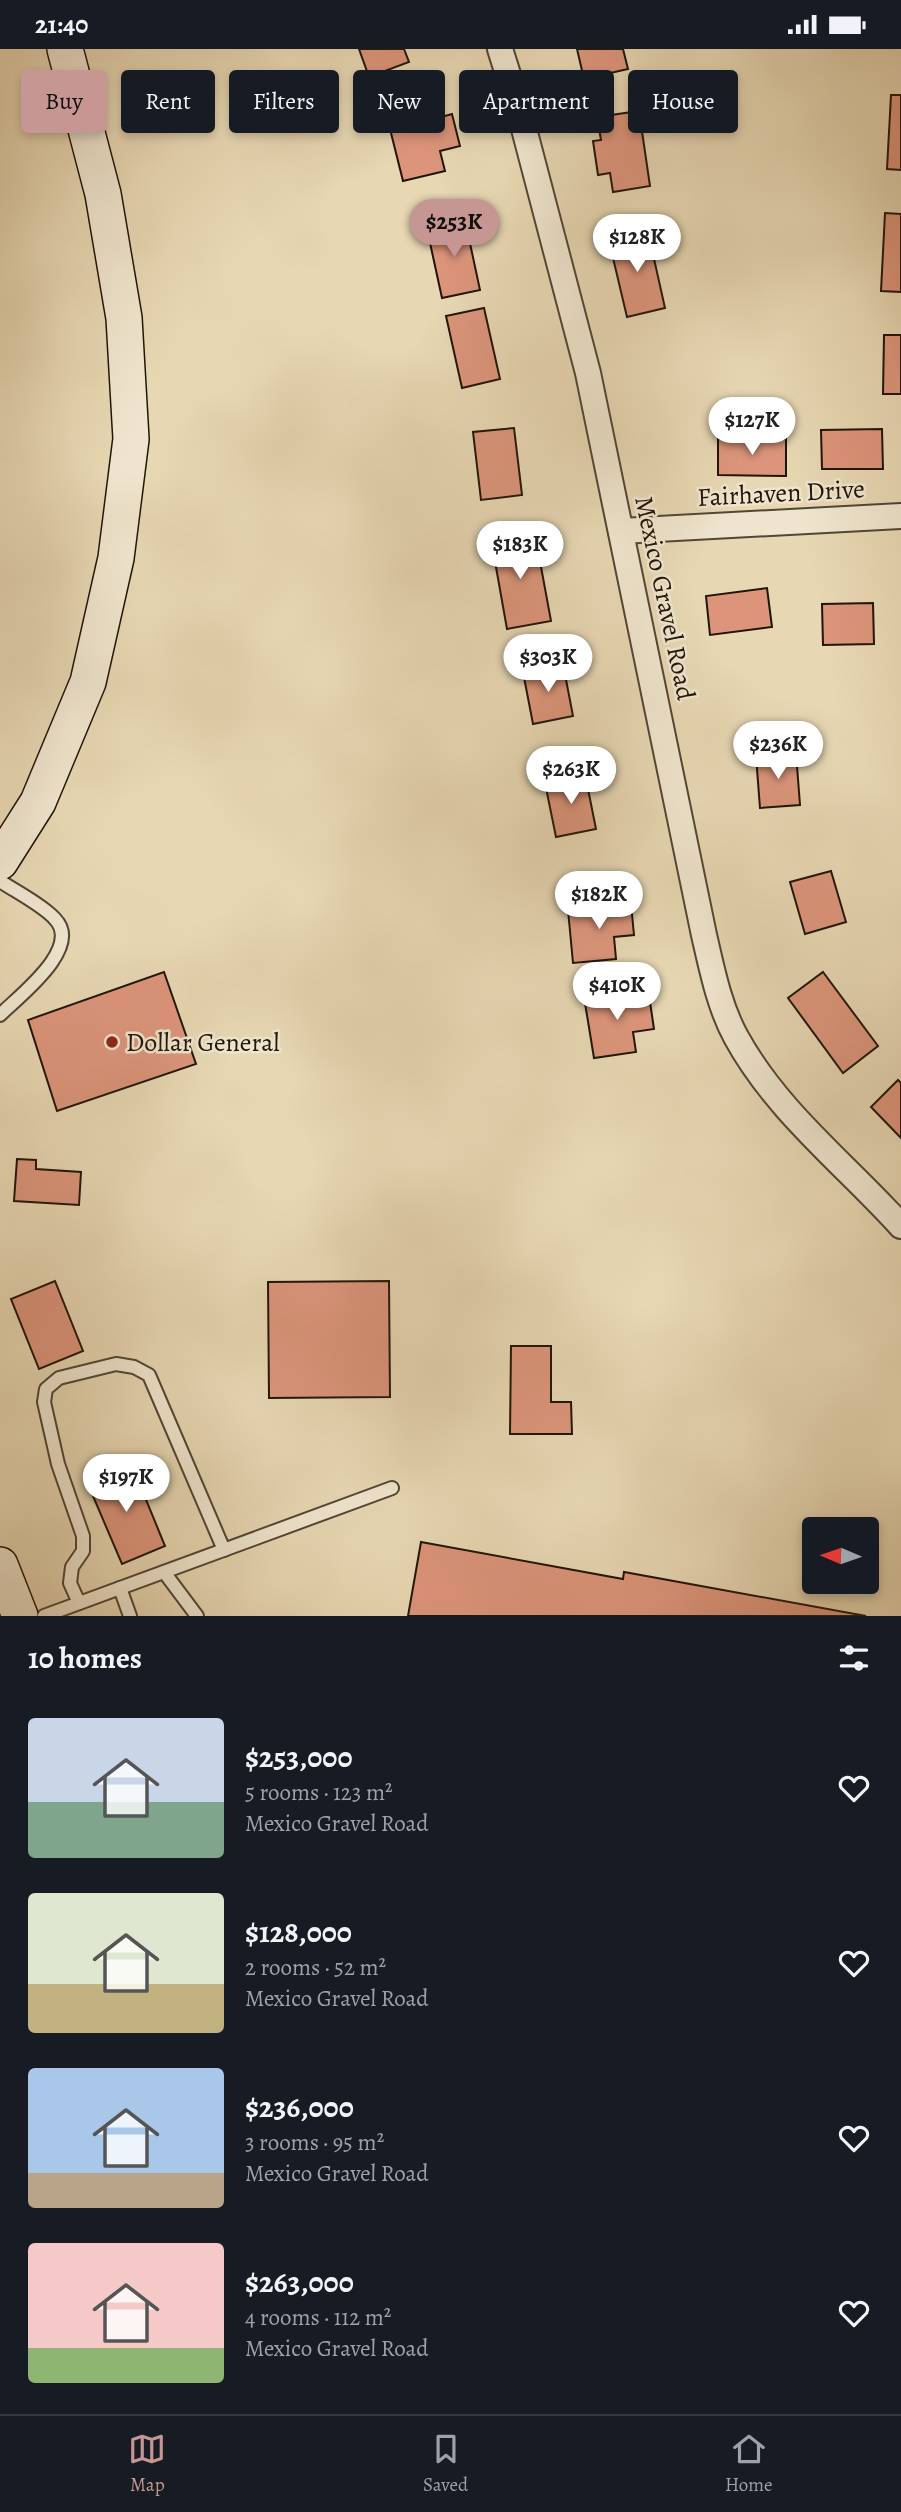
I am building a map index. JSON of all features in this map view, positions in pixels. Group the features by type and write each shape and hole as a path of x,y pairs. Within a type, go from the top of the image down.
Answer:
{"street":[{"path":"1,863 38,802 88,682 116,558 131,439 122,306 103,194 65,49"},
{"name":"Mexico Gravel Road","path":"500,49 518,106 584,360 704,935 719,995 736,1036 765,1082 818,1143 901,1226"},
{"name":"Fairhaven Drive","path":"621,531 901,516"},
{"path":"0,1566 20,1616"}],"lane":[{"path":"0,1014 53,963 63,941 62,930 55,919 1,863"},
{"path":"79,1603 70,1583 72,1567 83,1551 83,1537 58,1464 44,1402 46,1389 60,1378 116,1364 134,1367 149,1375 224,1550"},
{"path":"44,1616 392,1488"},
{"path":"164,1572 197,1616"},
{"path":"120,1588 130,1616"}],"building":[{"path":"359,49 404,49 409,62 388,70 366,70"},
{"path":"577,49 623,49 628,69 614,72 614,70 582,70"},
{"path":"891,95 901,95 901,170 887,169"},
{"path":"628,113 628,133 642,133 650,186 613,192 610,173 598,175 593,141 601,140 600,133 614,133 614,115"},
{"path":"452,114 460,146 440,151 445,171 403,181 391,133 445,133 445,116"},
{"path":"885,213 901,214 901,292 881,291"},
{"path":"465,220 480,290 442,298 427,229"},
{"path":"648,232 665,308 627,317 609,241"},
{"path":"484,308 500,379 462,388 446,316"},
{"path":"884,335 901,335 901,394 883,394"},
{"path":"514,428 522,495 481,500 473,432"},
{"path":"882,429 883,469 822,469 821,430"},
{"path":"718,439 786,439 786,476 718,475"},
{"path":"529,532 533,557 539,556 551,621 507,629 491,539"},
{"path":"767,588 772,627 710,635 706,596"},
{"path":"873,603 874,644 823,645 822,604"},
{"path":"563,664 573,716 533,724 523,672"},
{"path":"796,753 800,805 760,808 756,756"},
{"path":"585,774 596,829 556,837 545,783"},
{"path":"831,871 846,922 805,934 790,882"},
{"path":"631,904 634,935 614,937 616,959 573,963 568,910"},
{"name":"Dollar General","path":"164,972 196,1064 57,1111 28,1020"},
{"path":"823,972 878,1046 843,1073 788,998"},
{"path":"625,990 626,999 649,995 654,1029 633,1032 636,1052 594,1058 584,997"},
{"path":"898,1080 901,1083 901,1138 871,1107"},
{"path":"17,1159 36,1160 36,1169 81,1172 79,1205 14,1201"},
{"path":"55,1281 83,1351 39,1369 11,1299"},
{"path":"389,1281 390,1397 269,1398 268,1282"},
{"path":"511,1346 551,1346 551,1402 571,1402 572,1434 510,1434"},
{"path":"131,1463 165,1546 122,1564 87,1482"},
{"path":"421,1542 623,1579 624,1572 866,1616 408,1616"}],"place":[{"name":"Dollar General","path":"112,1042"}]}
